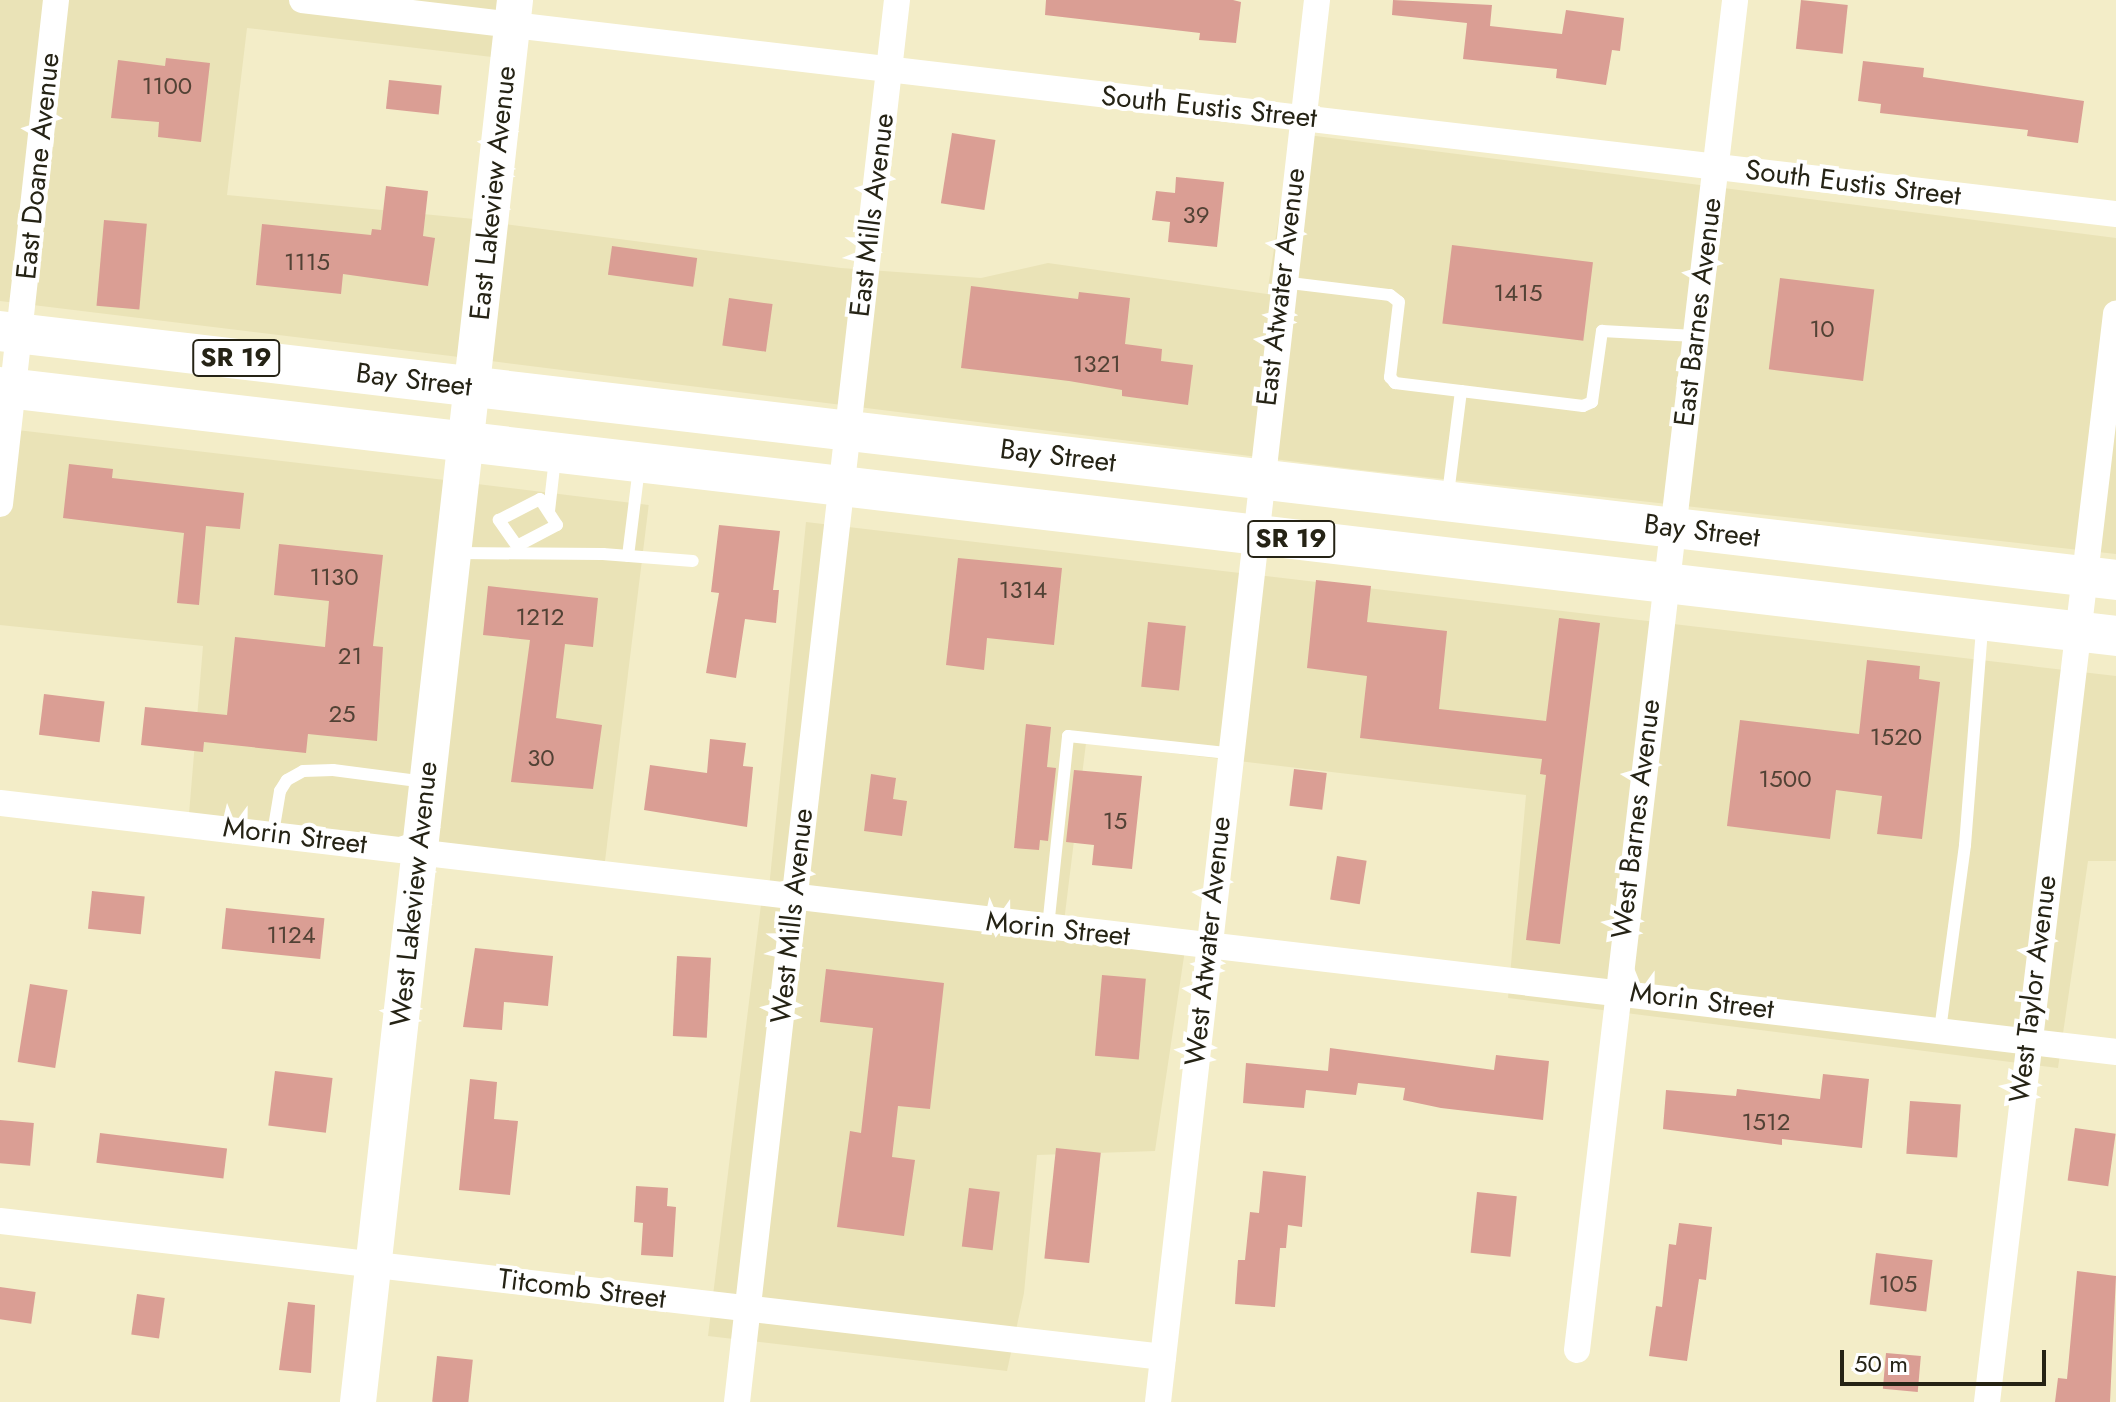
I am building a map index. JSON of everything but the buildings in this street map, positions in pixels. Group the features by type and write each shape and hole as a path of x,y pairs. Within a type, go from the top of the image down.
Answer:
{"main road":[{"name":"Bay Street","path":"10,332 2100,578"},
{"name":"Bay Street","path":"6,388 2097,633"}],"street":[{"name":"East Doane Avenue","path":"0,504 10,332 56,0"},
{"name":"South Eustis Street","path":"302,0 514,14 890,70 2116,214"},
{"name":"East Mills Avenue","path":"845,430 897,0"},
{"name":"East Atwater Avenue","path":"1259,479 1317,0"},
{"name":"East Barnes Avenue","path":"1670,528 1735,0"},
{"name":"East Lakeview Avenue","path":"472,387 514,14"},
{"name":"West Taylor Avenue","path":"1987,1402 2026,1041 2097,633 2116,314"},
{"name":"West Lakeview Avenue","path":"358,1402 472,387"},
{"name":"West Mills Avenue","path":"737,1402 845,430"},
{"name":"West Atwater Avenue","path":"1158,1402 1259,479"},
{"name":"West Barnes Avenue","path":"1577,1350 1670,528"},
{"name":"Morin Street","path":"0,803 273,833 794,899 2116,1052"},
{"name":"Titcomb Street","path":"0,1221 1163,1357"}],"lane":[{"path":"1282,282 1390,295 1399,302 1390,377 1395,383 1583,406 1592,402 1602,331 1695,336"},
{"path":"1448,502 1461,391"},
{"path":"549,511 556,452"},
{"path":"628,556 640,462"},
{"path":"540,499 557,525 517,546 506,531 499,520 540,499"},
{"path":"489,553 506,531"},
{"path":"453,553 628,556 693,561"},
{"path":"1940,1030 1965,845 1983,620"},
{"path":"1048,927 1068,736 1228,753"},
{"path":"273,833 280,791 287,780 303,771 333,770 427,782"}],"shaded area":[{"path":"0,0 499,0 492,57 247,28 227,195 474,219 459,357 0,301"},
{"path":"1292,133 2116,238 2116,554 1353,469 491,361 505,224 841,268 981,278 1048,263 1267,294"},
{"path":"0,428 445,480 401,860 187,838 203,646 0,625"},
{"path":"477,484 649,505 602,884 430,863"},
{"path":"806,522 2116,676 2116,861 2088,861 2058,1068 1508,998 1526,795 1086,743 1064,922 1186,943 1155,1151 1037,1155 1024,1293 1007,1371 708,1336 763,888 769,888"}]}
